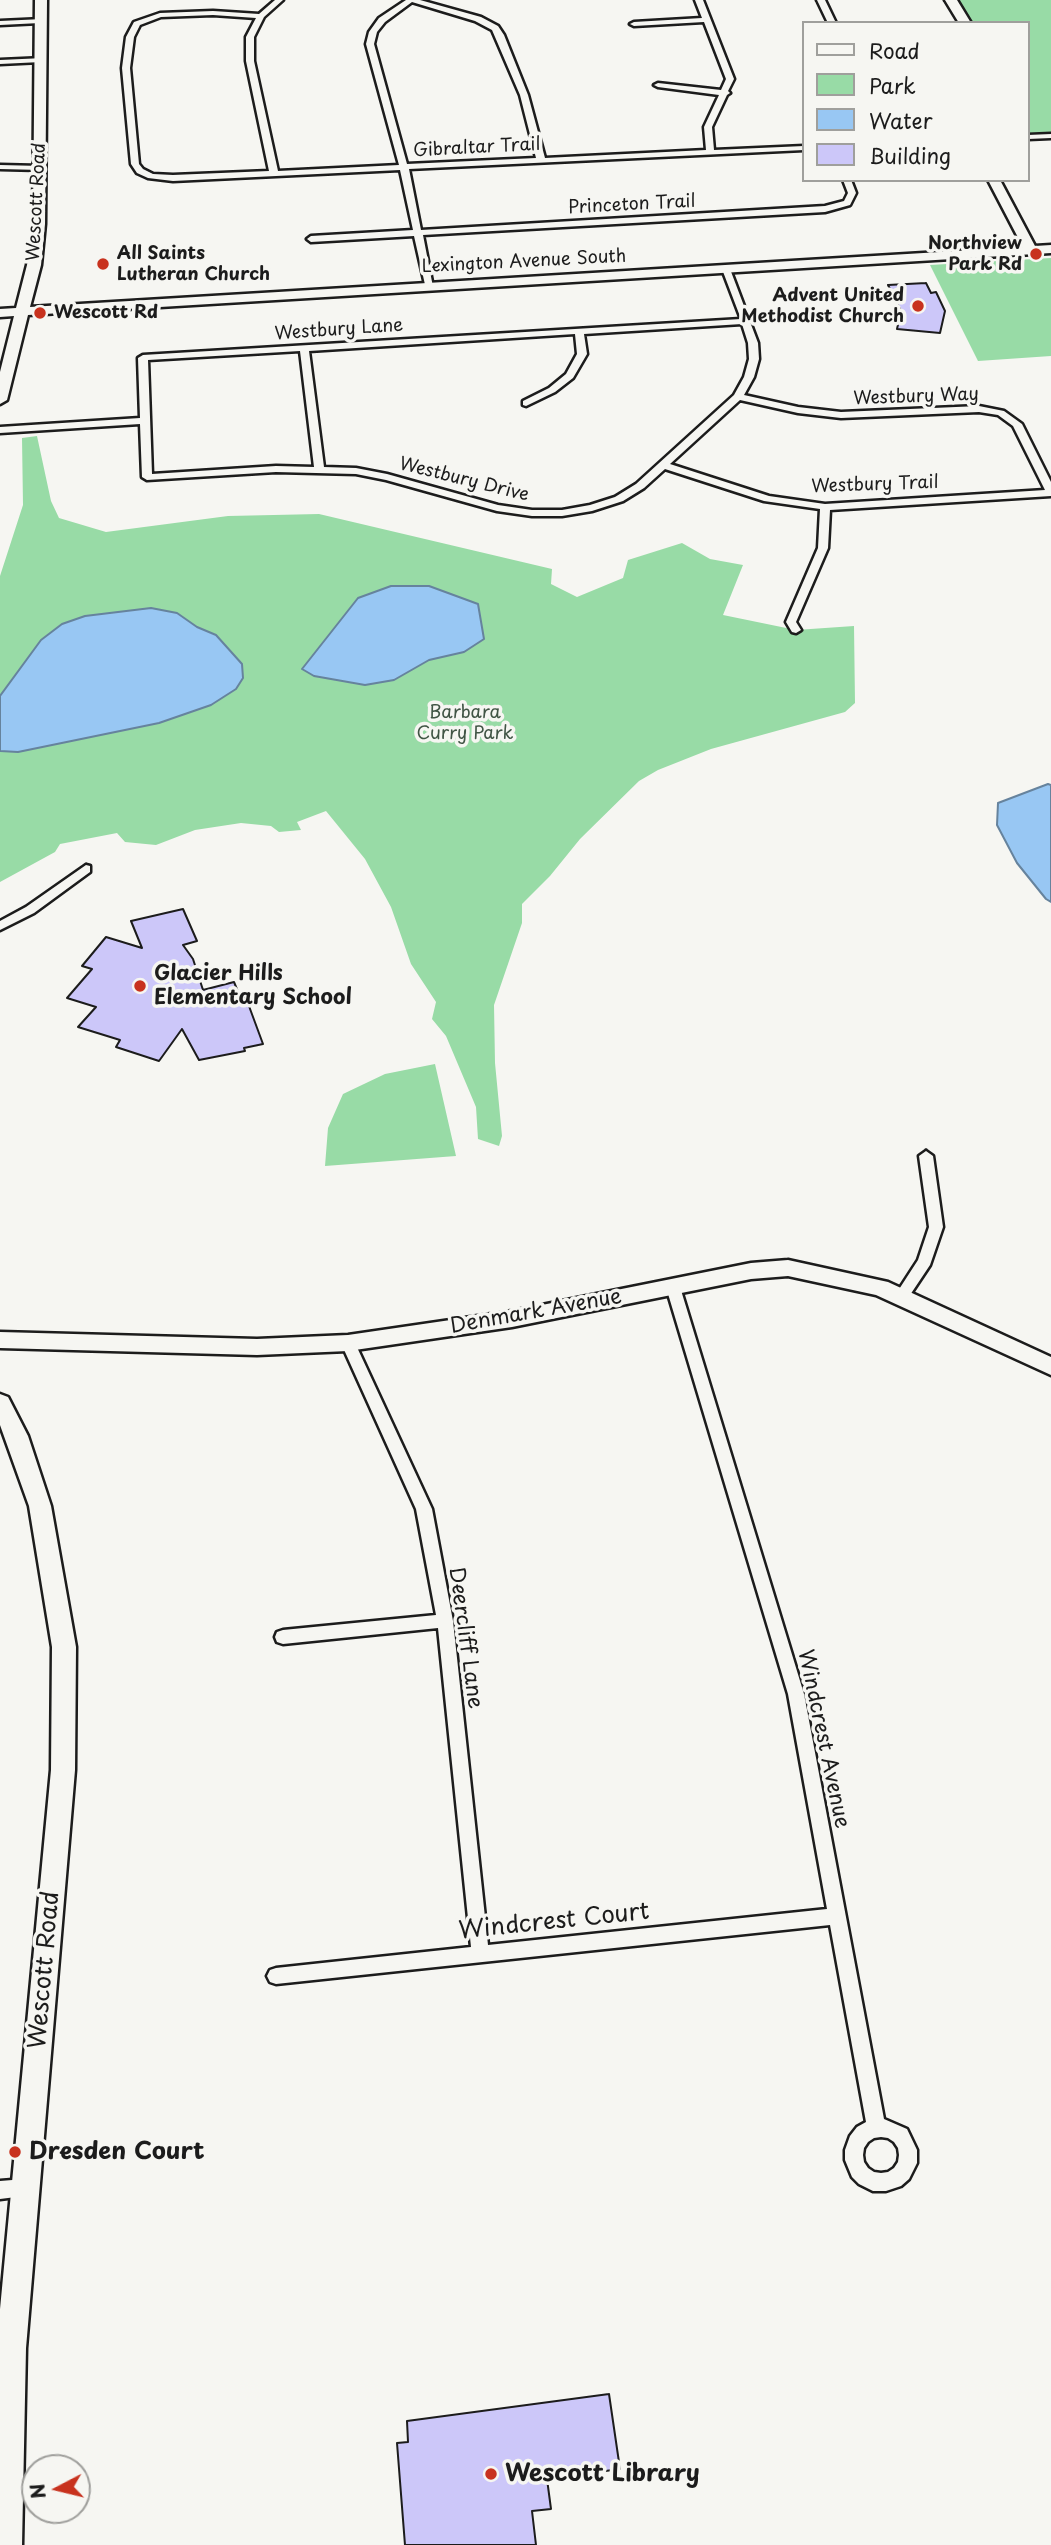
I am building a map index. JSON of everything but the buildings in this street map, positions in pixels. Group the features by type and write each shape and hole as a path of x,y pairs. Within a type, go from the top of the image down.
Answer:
{"street":[{"name":"Wescott Road","path":"0,400 23,311 37,242 41,168 41,0"},
{"path":"274,173 250,61 250,37 261,16 279,0"},
{"path":"429,287 404,167 370,44 373,32 382,20 411,0 478,19 495,28 524,95 541,160"},
{"path":"699,0 730,79 726,93 708,127 710,152"},
{"path":"821,0 831,21"},
{"path":"951,0 964,21"},
{"name":"Gibraltar Trail","path":"261,16 214,13 160,15 137,24 130,37 126,68 135,164 139,171 150,176 173,178 802,148"},
{"path":"634,24 707,20"},
{"path":"0,23 40,21"},
{"path":"0,62 41,60"},
{"path":"657,85 726,93"},
{"path":"1030,137 1051,136"},
{"path":"0,167 41,168"},
{"name":"Princeton Trail","path":"311,239 825,209 847,203 852,193 848,182"},
{"path":"995,182 1031,250"},
{"name":"Lexington Avenue South","path":"0,313 1051,249"},
{"name":"Westbury Drive","path":"145,421 147,478 318,468 387,477 497,508 552,513 592,508 619,499 640,486 738,397 749,377 754,359 753,343 726,269"},
{"name":"Westbury Lane","path":"145,421 142,358 746,321"},
{"path":"526,403 552,390 570,376 582,354 579,331"},
{"path":"304,348 318,468"},
{"name":"Westbury Way","path":"738,397 798,410 841,415 979,409 1001,413 1017,424 1051,492"},
{"path":"0,430 145,421"},
{"name":"Westbury Trail","path":"664,465 768,499 825,507 1051,492"},
{"path":"796,630 791,622 823,548 825,507"},
{"path":"0,926 30,910 86,869"},
{"path":"901,1297 925,1261 936,1227 926,1156"},
{"name":"Denmark Avenue","path":"0,1340 257,1347 348,1343 512,1319 751,1271 788,1268 881,1288 1051,1367"},
{"name":"Windcrest Avenue","path":"673,1287 796,1694 876,2127"},
{"name":"Deercliff Lane","path":"348,1343 424,1509 445,1621 480,1954"},
{"name":"Wescott Road","path":"0,1404 17,1436 40,1506 64,1647 63,1770 13,2189 7,2545"},
{"path":"283,1637 445,1621"},
{"name":"Windcrest Court","path":"276,1976 838,1916"}],"green space":[{"path":"956,0 1051,0 1051,133 1030,135 1030,21 969,21"},
{"path":"1051,258 1051,356 978,361 930,265"},
{"name":"Barbara Curry Park","path":"37,436 51,501 59,518 106,532 228,516 319,514 552,569 551,584 577,597 623,578 628,560 682,543 710,559 743,565 723,615 796,630 854,626 855,703 845,712 711,749 658,770 639,781 580,839 550,876 522,904 522,923 494,1005 495,1063 502,1136 499,1146 478,1139 476,1107 446,1036 432,1019 436,1002 411,964 391,907 365,859 326,811 297,822 301,830 279,832 271,826 241,823 195,830 156,845 125,842 117,833 60,844 55,852 0,882 0,576 23,505 22,438"},
{"path":"435,1064 456,1156 325,1166 328,1128 343,1094 385,1074"}],"water":[{"path":"391,586 429,586 478,604 484,639 464,652 429,660 394,680 365,685 314,676 302,669 358,598"},
{"path":"151,608 177,613 197,627 216,635 242,664 243,678 236,689 211,705 159,723 18,752 0,751 0,696 41,640 62,624 85,616"},
{"path":"1051,785 1051,902 1017,863 997,825 998,803"}],"place":[{"name":"Northview Park Rd","path":"1036,254"},
{"name":"All Saints Lutheran Church","path":"103,264"},
{"name":"Advent United Methodist Church","path":"918,306"},
{"name":"Wescott Rd","path":"40,313"},
{"name":"Glacier Hills Elementary School","path":"140,986"},
{"name":"Dresden Court","path":"15,2152"},
{"name":"Wescott Library","path":"491,2474"}]}
